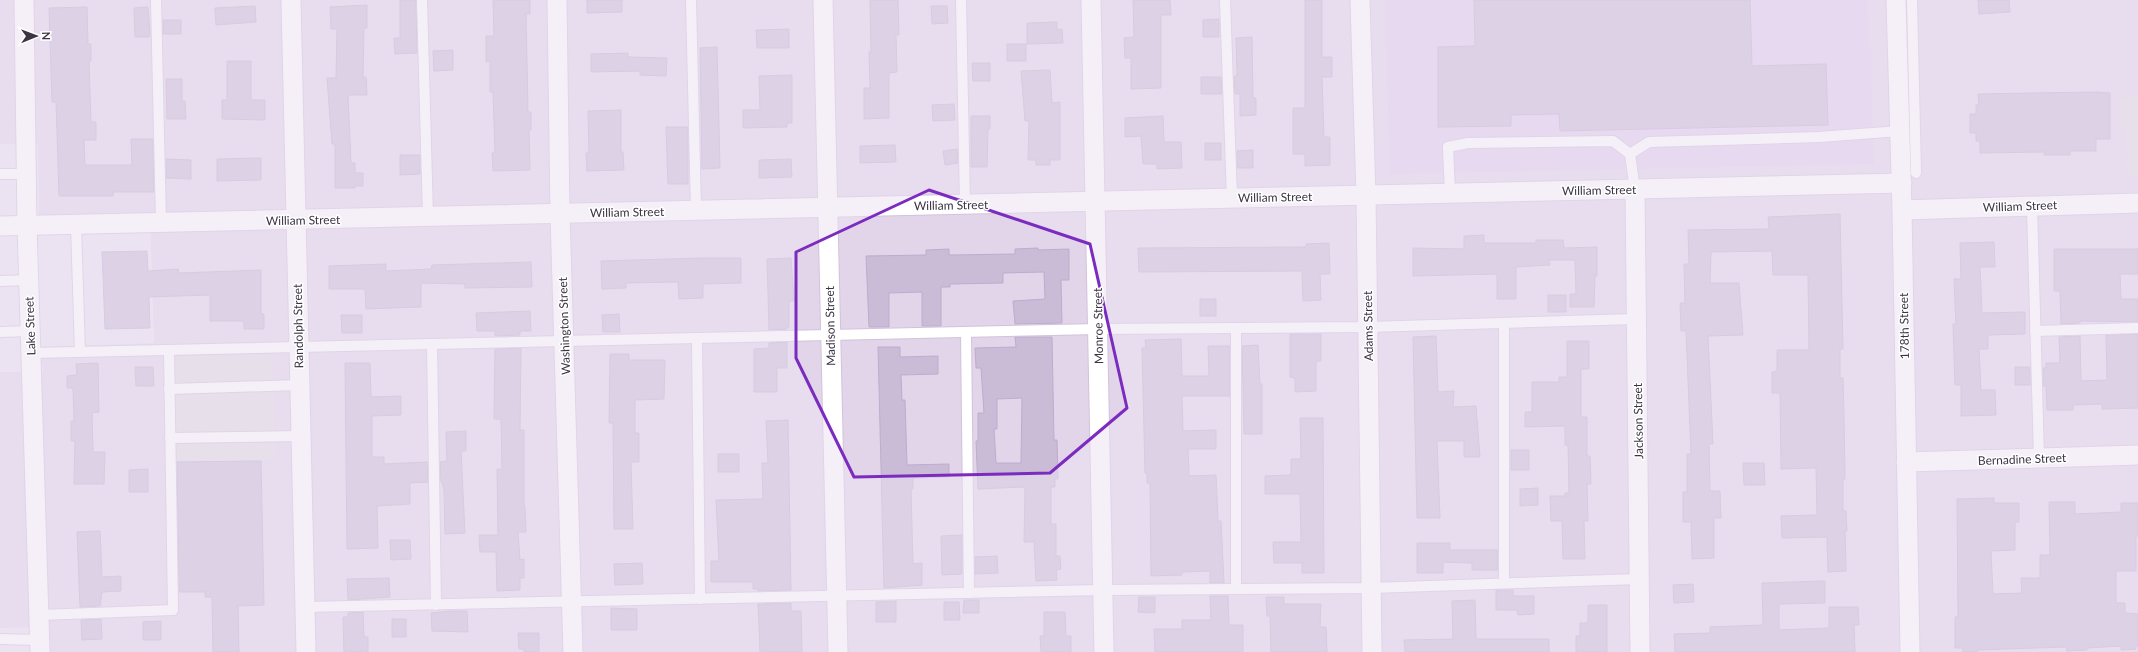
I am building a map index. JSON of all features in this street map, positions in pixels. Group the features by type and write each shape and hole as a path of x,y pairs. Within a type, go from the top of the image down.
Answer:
{"street":[{"name":"Lake Street","path":"24,0 27,226 40,646"},
{"name":"Randolph Street","path":"291,0 306,652"},
{"name":"Washington Street","path":"557,0 560,214 573,652"},
{"name":"Madison Street","path":"823,0 838,652"},
{"name":"Monroe Street","path":"1092,0 1104,652"},
{"name":"Adams Street","path":"1360,0 1366,195 1372,652"},
{"name":"178th Street","path":"1896,0 1900,131 1909,178 1902,210 1910,652"},
{"name":"William Street","path":"0,226 1635,190 1909,178"},
{"name":"Jackson Street","path":"1635,190 1640,652"},
{"name":"William Street","path":"1902,210 2138,203"},
{"name":"Bernadine Street","path":"1906,462 2138,455"}],"lane":[{"path":"156,0 161,223"},
{"path":"422,0 428,217"},
{"path":"691,0 696,211"},
{"path":"961,0 965,204"},
{"path":"1225,0 1232,198"},
{"path":"1909,178 1912,0"},
{"path":"1630,154 1649,142 1819,137 1900,131"},
{"path":"1450,194 1448,147 1468,143 1613,141 1630,154 1635,190"},
{"path":"0,174 26,174"},
{"path":"2032,206 2038,458"},
{"path":"76,225 80,352"},
{"path":"0,281 29,280"},
{"path":"31,353 1098,329 1368,327 1636,319"},
{"path":"1504,323 1504,583"},
{"path":"1236,328 1236,589"},
{"path":"2036,331 2138,328"},
{"path":"0,332 30,331"},
{"path":"966,332 970,593"},
{"path":"697,339 700,599"},
{"path":"432,345 436,605"},
{"path":"39,615 172,610 169,350"},
{"path":"170,389 300,385"},
{"path":"170,438 301,436"},
{"path":"305,607 1103,590 1371,588 1639,579"},
{"path":"0,640 40,646"}],"highlighted area":[{"path":"929,190 1090,244 1127,408 1050,473 854,477 796,358 796,252"}],"shaded area":[{"path":"0,0 2138,0 2138,652 49,652 48,627 0,628 0,372 43,372 40,347 154,343 150,215 39,219 38,144 0,144"},
{"path":"1385,0 1868,0 1874,164 1390,174"},
{"path":"2138,97 2138,177 2127,177 2126,128 2119,128 2119,98"},
{"path":"273,355 275,459 174,460 172,357"}],"building":[{"path":"400,0 416,0 417,53 395,54 394,38 400,38"},
{"path":"493,0 530,0 530,14 526,14 528,112 531,112 531,130 529,130 530,170 493,171 492,153 495,153 493,92 490,92 490,61 486,62 486,36 494,36"},
{"path":"587,0 622,0 622,12 587,13"},
{"path":"870,0 898,0 899,35 896,35 897,72 889,73 889,118 864,119 864,88 870,88"},
{"path":"1133,0 1170,0 1171,15 1161,15 1161,88 1131,89 1131,58 1125,58 1124,38 1134,37"},
{"path":"1305,0 1322,0 1322,57 1332,57 1332,77 1322,77 1324,137 1330,137 1330,165 1305,166 1305,154 1293,154 1293,108 1305,108"},
{"path":"1474,0 1750,0 1752,66 1826,64 1828,125 1560,131 1559,114 1511,115 1511,126 1438,127 1438,47 1475,46"},
{"path":"1978,0 2009,0 2010,12 1979,14"},
{"path":"367,5 367,28 364,28 363,77 366,77 367,95 348,95 351,163 355,163 355,173 363,173 363,186 355,186 355,188 335,188 335,144 332,144 327,78 336,78 337,29 331,29 330,7"},
{"path":"255,6 256,22 216,25 215,8"},
{"path":"931,6 947,6 948,23 932,24"},
{"path":"87,7 88,44 91,44 91,61 89,61 91,122 96,122 96,140 84,140 85,165 132,165 131,139 153,139 154,192 113,192 113,196 59,196 56,102 52,102 49,8"},
{"path":"148,7 150,35 149,37 135,37 134,8"},
{"path":"1219,19 1219,37 1203,37 1203,20"},
{"path":"163,20 181,20 181,34 163,34"},
{"path":"1057,22 1057,30 1062,29 1063,43 1027,44 1027,23"},
{"path":"789,29 789,48 757,48 756,30"},
{"path":"1252,37 1253,98 1256,98 1256,115 1240,116 1240,94 1235,94 1234,77 1237,75 1236,38"},
{"path":"1007,44 1026,44 1026,61 1007,61"},
{"path":"717,47 720,168 702,169 700,48"},
{"path":"453,50 453,70 434,71 433,51"},
{"path":"628,53 628,57 667,58 666,76 640,75 640,71 591,72 591,54"},
{"path":"227,61 251,61 251,100 265,100 265,120 222,119 222,100 227,100"},
{"path":"972,63 990,63 990,81 973,81"},
{"path":"1050,70 1052,103 1060,102 1060,160 1050,160 1050,165 1036,165 1036,160 1028,160 1029,121 1025,121 1021,71"},
{"path":"792,75 792,123 787,123 787,127 743,128 743,110 760,110 759,76"},
{"path":"1201,77 1221,77 1222,94 1201,94"},
{"path":"166,79 182,79 182,101 185,101 186,119 167,119"},
{"path":"2110,93 2110,139 2096,139 2096,151 2070,151 2070,155 2044,155 2044,152 1980,153 1980,141 1976,141 1976,133 1970,133 1970,114 1976,114 1976,105 1979,105 1978,94"},
{"path":"954,104 955,120 933,121 932,105"},
{"path":"621,110 621,152 623,152 624,170 587,171 586,153 589,153 588,111"},
{"path":"971,116 990,116 990,129 988,129 987,167 971,167"},
{"path":"1163,116 1164,142 1181,142 1182,168 1157,169 1157,164 1143,164 1141,136 1125,137 1125,118"},
{"path":"666,127 688,127 688,184 668,184"},
{"path":"1205,143 1221,143 1221,160 1205,160"},
{"path":"895,145 896,162 860,163 860,146"},
{"path":"957,149 958,163 945,165 943,151"},
{"path":"1253,150 1253,168 1237,168 1237,151"},
{"path":"400,155 420,155 420,174 400,175"},
{"path":"261,158 261,180 217,181 217,159"},
{"path":"166,159 191,160 191,179 166,178"},
{"path":"791,159 792,177 759,178 759,160"},
{"path":"1840,214 1843,349 1840,349 1840,378 1843,378 1845,479 1843,479 1843,511 1846,511 1847,531 1845,531 1846,571 1828,572 1827,537 1782,538 1781,516 1817,515 1816,468 1781,469 1780,393 1772,393 1772,372 1777,371 1777,350 1809,350 1808,275 1773,275 1772,251 1711,252 1710,283 1739,283 1743,335 1708,336 1713,444 1709,444 1710,491 1720,491 1721,518 1714,518 1714,558 1692,559 1691,522 1683,522 1683,492 1687,492 1687,454 1691,454 1686,331 1681,331 1680,303 1685,303 1684,264 1689,264 1688,230 1769,229 1768,217"},
{"path":"1484,235 1484,243 1536,243 1536,240 1563,240 1564,248 1597,247 1597,276 1595,276 1594,307 1570,307 1570,294 1576,294 1575,260 1549,260 1550,265 1516,267 1516,299 1497,299 1497,274 1413,276 1413,248 1464,249 1464,236"},
{"path":"1994,242 1995,267 1980,267 1982,313 2025,312 2025,334 1988,335 1988,349 1979,349 1981,390 1995,390 1996,415 1961,416 1961,385 1955,385 1953,324 1956,324 1954,279 1961,279 1960,243"},
{"path":"1329,243 1330,274 1320,274 1321,300 1303,301 1302,271 1139,272 1138,248 1306,247 1306,244"},
{"path":"1038,248 1038,250 1069,249 1069,280 1061,280 1062,323 1015,324 1013,301 1045,299 1044,272 1003,273 1003,283 950,284 950,287 941,287 941,326 922,326 922,292 889,293 889,327 869,327 866,256 926,255 926,250 949,249 949,255 1015,254 1015,249"},
{"path":"2054,249 2138,249 2138,274 2120,274 2121,299 2138,299 2138,322 2080,321 2080,323 2061,324 2060,291 2054,291"},
{"path":"147,251 148,271 178,269 179,273 261,270 261,314 264,314 264,329 244,329 244,321 210,321 210,295 149,297 150,328 105,329 102,252"},
{"path":"741,258 741,283 703,284 703,298 679,299 678,282 626,283 626,288 602,289 601,261"},
{"path":"791,258 794,301 789,301 789,327 787,327 787,329 769,330 767,259"},
{"path":"531,262 532,287 465,288 465,284 421,283 421,307 366,309 365,289 329,289 329,266 386,264 386,271 431,269 432,265"},
{"path":"1548,295 1566,295 1566,312 1548,312"},
{"path":"1200,299 1216,299 1216,316 1200,316"},
{"path":"530,311 531,331 520,331 520,335 495,336 495,331 477,331 476,313"},
{"path":"619,314 620,332 603,332 602,315"},
{"path":"341,315 362,315 362,333 342,333"},
{"path":"1290,334 1321,334 1321,361 1316,361 1316,391 1295,392 1295,378 1290,377"},
{"path":"2138,334 2138,408 2102,409 2102,404 2073,405 2073,410 2047,410 2046,386 2043,386 2043,368 2046,368 2046,363 2060,363 2059,337 2080,336 2081,381 2107,380 2106,335"},
{"path":"1436,336 1438,392 1454,391 1453,407 1476,406 1480,457 1464,457 1464,441 1437,441 1440,518 1417,518 1413,337"},
{"path":"1015,337 1052,337 1054,440 1057,440 1058,479 1055,479 1055,487 1051,487 1051,524 1056,524 1056,556 1060,556 1061,569 1056,570 1057,580 1036,581 1034,542 1024,542 1025,487 978,489 976,441 978,441 978,413 984,413 981,368 976,368 975,348 1016,347","holes":["1022,398 1021,463 996,463 994,429 997,429 997,399"]},
{"path":"1181,339 1182,376 1209,376 1208,346 1230,346 1230,396 1182,396 1183,431 1216,430 1216,449 1188,449 1189,476 1216,475 1218,521 1221,521 1224,583 1210,583 1210,571 1182,572 1182,575 1151,576 1150,483 1147,483 1147,473 1145,473 1142,348 1146,348 1145,340"},
{"path":"1567,341 1589,341 1589,369 1581,369 1581,417 1587,417 1587,456 1590,456 1591,484 1587,484 1588,521 1584,521 1585,559 1563,559 1562,521 1551,521 1550,496 1565,496 1565,493 1569,493 1568,445 1565,445 1565,426 1525,427 1525,412 1532,412 1532,382 1559,382 1559,377 1567,377"},
{"path":"787,342 787,368 777,368 777,392 754,392 754,349 769,348 769,343"},
{"path":"1258,345 1260,384 1262,384 1262,434 1244,434 1242,346"},
{"path":"878,347 900,347 900,357 938,356 938,374 901,375 902,400 905,400 907,465 949,464 949,477 913,478 913,489 911,489 913,564 922,563 922,585 884,588"},
{"path":"521,348 520,430 524,430 524,506 526,532 518,532 520,560 524,559 524,578 520,578 520,590 497,591 496,552 480,552 479,535 498,535 497,469 502,469 501,419 494,419 495,349"},
{"path":"610,354 629,354 629,360 665,360 664,399 635,400 635,433 639,433 639,462 631,462 633,529 614,529 613,423 609,423"},
{"path":"98,363 99,412 92,413 93,452 105,452 104,484 74,484 75,441 71,441 71,421 74,421 73,388 67,388 67,376 77,375 76,364"},
{"path":"345,363 370,363 371,397 401,396 401,415 372,416 372,457 384,457 384,464 427,462 428,482 410,483 410,504 377,506 378,548 347,549"},
{"path":"135,367 153,367 154,386 136,386"},
{"path":"2015,367 2030,367 2030,385 2015,385"},
{"path":"1300,418 1323,418 1324,573 1302,573 1302,563 1274,563 1273,542 1301,542 1300,494 1265,494 1265,476 1291,475 1291,459 1300,459 1301,457"},
{"path":"788,420 791,590 758,591 758,589 753,589 753,582 711,582 711,561 719,561 716,500 763,499 762,463 768,463 766,421"},
{"path":"466,431 466,451 461,451 465,533 445,534 444,490 441,482 440,462 447,461 446,432"},
{"path":"1511,450 1529,450 1529,470 1511,470"},
{"path":"718,454 739,454 739,472 718,472"},
{"path":"261,461 264,605 238,606 239,652 213,652 212,597 205,597 205,592 179,592 177,462"},
{"path":"1743,463 1764,463 1765,485 1744,485"},
{"path":"148,469 148,492 129,492 129,470"},
{"path":"1538,488 1538,505 1520,506 1520,489"},
{"path":"1994,498 1994,503 2019,503 2019,522 2015,522 2015,550 1991,551 1993,594 2022,593 2021,578 2040,578 2040,555 2050,555 2049,502 2075,502 2075,514 2121,512 2121,503 2138,503 2136,571 2116,571 2116,603 2125,603 2125,613 2138,614 2138,646 2136,646 2136,649 2121,650 2121,646 2067,651 2066,647 1977,650 1977,652 1963,652 1963,648 1955,648 1955,617 1958,617 1957,499"},
{"path":"100,531 102,577 121,576 121,591 102,592 100,606 80,607 77,532"},
{"path":"962,535 962,574 942,575 941,536"},
{"path":"390,540 410,540 411,559 391,560"},
{"path":"1417,543 1450,543 1450,550 1498,550 1498,570 1472,570 1472,563 1443,562 1443,573 1417,573"},
{"path":"997,556 998,573 975,574 975,557"},
{"path":"642,563 643,584 615,585 614,564"},
{"path":"389,578 390,597 348,600 347,579"},
{"path":"1825,581 1825,603 1779,604 1779,630 1829,628 1829,607 1858,607 1859,625 1854,625 1855,652 1675,652 1674,634 1710,633 1710,627 1763,625 1762,583"},
{"path":"1693,584 1694,602 1674,603 1673,585"},
{"path":"1496,590 1513,590 1513,596 1534,596 1534,614 1518,615 1517,610 1496,610"},
{"path":"1210,596 1228,596 1229,625 1243,625 1243,652 1155,652 1154,629 1182,629 1182,620 1211,620"},
{"path":"1139,597 1155,597 1155,613 1138,612"},
{"path":"1266,597 1284,597 1284,604 1321,604 1320,627 1326,627 1327,652 1271,652 1270,616 1267,616"},
{"path":"964,600 979,600 979,613 963,613"},
{"path":"1475,600 1476,639 1549,639 1549,652 1405,652 1404,640 1453,639 1452,601"},
{"path":"896,601 896,622 876,622 876,602"},
{"path":"944,602 959,602 960,620 944,620"},
{"path":"791,603 791,611 801,611 802,652 760,652 758,604"},
{"path":"1588,605 1607,605 1607,652 1576,652 1576,636 1580,636 1580,623 1588,623"},
{"path":"611,608 637,609 637,630 611,630"},
{"path":"467,611 468,632 432,631 431,613"},
{"path":"363,612 364,637 368,637 368,652 344,652 343,617 348,617 348,613"},
{"path":"1044,612 1065,612 1066,636 1071,636 1071,652 1041,652 1040,636 1044,636"},
{"path":"101,619 102,639 82,640 81,620"},
{"path":"392,619 406,619 406,637 392,637"},
{"path":"161,621 161,640 143,640 143,622"},
{"path":"518,633 539,633 539,652 524,652 524,649 519,649"}]}
